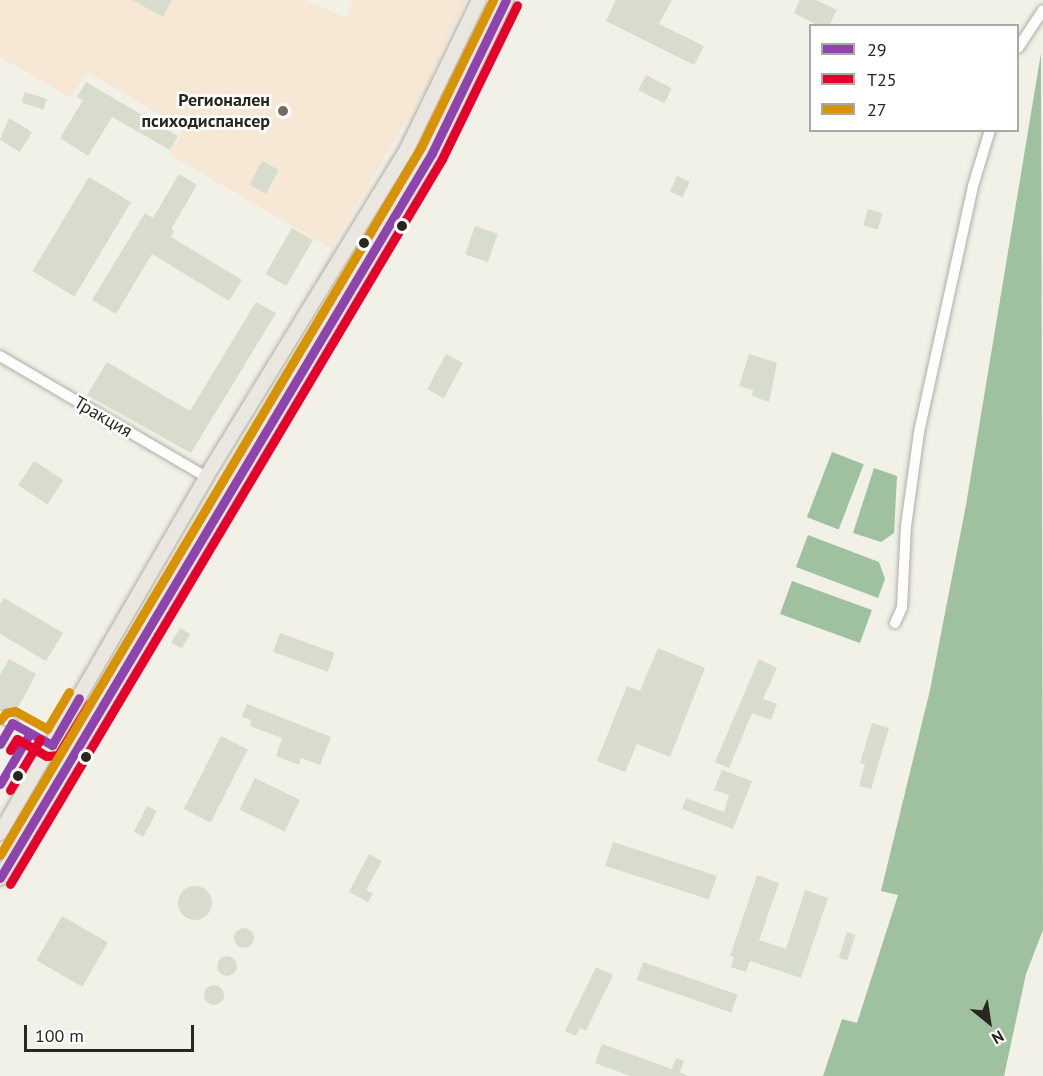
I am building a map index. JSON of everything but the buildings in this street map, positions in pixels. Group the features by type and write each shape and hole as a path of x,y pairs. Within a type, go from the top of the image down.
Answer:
{"main road":[{"path":"0,833 206,477 406,151 479,0"},
{"path":"0,878 438,144 506,0"},
{"path":"206,477 229,492"},
{"path":"196,495 219,510"}],"street":[{"path":"1019,45 1043,10"},
{"path":"895,623 902,607 906,526 919,432 973,186 989,132"},
{"name":"Тракция","path":"0,356 206,477"},
{"path":"0,716 12,723"}],"shaded area":[{"name":"Регионален психодиспансер","path":"0,0 304,0 346,17 353,0 466,0 425,89 331,249 169,154 184,128 87,72 71,98 0,57"},
{"path":"1041,53 1043,930 1026,974 1004,1076 823,1076 842,1019 857,1023 898,895 881,891 930,690 966,505"},
{"path":"832,452 864,464 839,530 807,517"},
{"path":"874,468 897,476 894,533 881,542 853,533"},
{"path":"808,535 879,562 885,579 878,598 796,567"},
{"path":"792,581 872,610 860,643 780,614"}],"transit line":[{"name":"27","path":"0,855 421,147 493,0"},
{"name":"29","path":"0,878 432,153 506,0"},
{"name":"Т25","path":"10,884 442,159 517,5"},
{"name":"27","path":"0,720 6,713 15,711 47,729 69,692"},
{"name":"29","path":"0,744 12,723 52,745 79,698"},
{"name":"Т25","path":"10,750 17,739 47,756 58,755 89,704"},
{"name":"29","path":"0,784 30,733"},
{"name":"Т25","path":"10,790 40,739"}],"place":[{"name":"Регионален психодиспансер","path":"283,111"}]}
